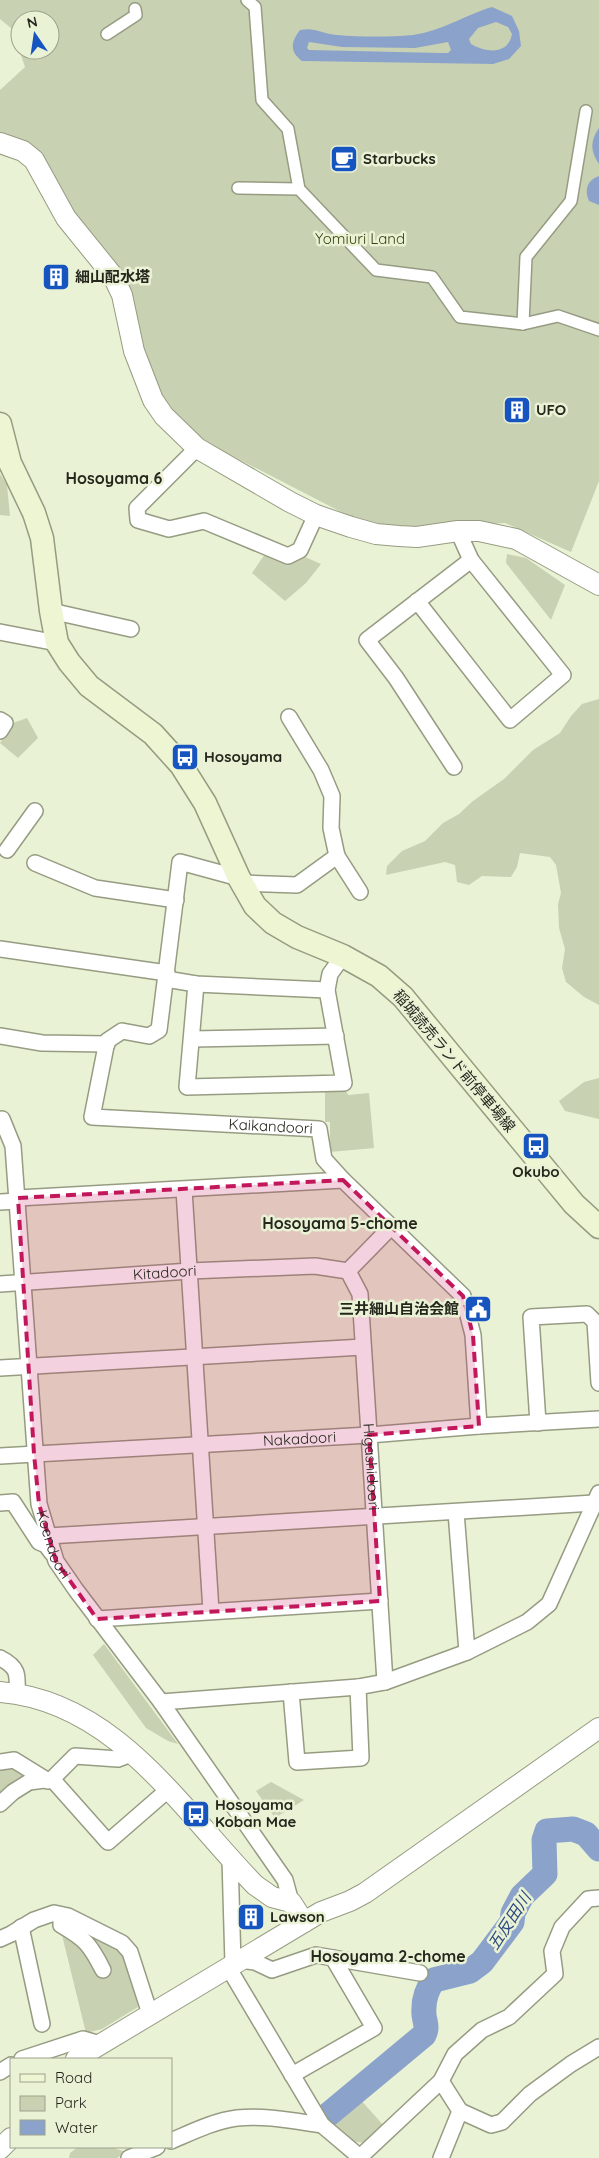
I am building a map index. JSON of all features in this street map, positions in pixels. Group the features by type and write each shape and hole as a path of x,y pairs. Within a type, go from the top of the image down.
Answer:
{"main road":[{"name":"稲城読売ランド前停車場線","path":"0,424 10,463 34,513 52,559 51,611 57,643 69,662 89,686 153,734 181,765 205,802 255,906 272,923 343,956 379,976 403,997 574,1204 599,1227"}],"street":[{"path":"247,0 255,7 262,100 288,129 299,189 376,270 432,277 460,317 523,324 558,316 599,330"},
{"path":"106,34 136,15 135,9"},
{"path":"523,324 526,257 571,201 586,112"},
{"path":"0,143 23,151 34,160 66,218 113,276 122,295 134,351 153,400 164,416 196,448 316,515 376,534 417,537 458,531 479,531 516,539 599,585"},
{"path":"238,188 299,189"},
{"path":"196,448 137,508 138,520 169,529 204,521 288,556 300,550 316,515"},
{"path":"417,601 510,720 562,675 471,560 458,531"},
{"path":"454,767 396,678 367,640 471,560"},
{"path":"51,611 130,629"},
{"path":"0,632 57,643"},
{"path":"289,717 321,770 332,796 331,828 338,856 360,892"},
{"path":"0,720 5,723 0,731"},
{"path":"7,850 35,811"},
{"path":"0,1036 42,1043 107,1042 122,1031 149,1036 159,1030 180,862 241,880 297,885 338,856"},
{"path":"35,863 95,888 176,900"},
{"path":"0,949 166,976 196,984 327,990"},
{"path":"196,984 187,1087 344,1083 327,990 330,974 343,956"},
{"path":"192,1039 336,1036"},
{"name":"Kaikandoori","path":"107,1042 92,1117 319,1129 324,1159 343,1180 463,1296 474,1335 479,1426"},
{"name":"Koendoori","path":"2,1119 14,1146 38,1504 56,1561 97,1619 161,1702 285,1880 291,1902"},
{"path":"0,1202 343,1180"},
{"path":"184,1190 211,1611"},
{"path":"348,1271 392,1226"},
{"name":"Kitadoori","path":"0,1284 190,1271 314,1266 348,1271"},
{"name":"Higashidoori","path":"348,1271 360,1294 385,1682"},
{"path":"538,1423 531,1318 587,1314 595,1322 599,1383"},
{"path":"0,1368 363,1347"},
{"name":"Nakadoori","path":"0,1456 369,1436 479,1426 599,1419"},
{"path":"48,1536 456,1512 597,1498"},
{"path":"161,1702 291,1692 385,1682 467,1652 527,1622 549,1604 597,1498"},
{"path":"0,1503 14,1502 40,1542 46,1545 56,1561"},
{"path":"456,1512 467,1652"},
{"path":"97,1619 380,1601"},
{"path":"0,1658 12,1664 18,1676 9,1692 49,1701 79,1715 106,1733 132,1754 169,1789 230,1859 263,1891 291,1902 304,1922"},
{"path":"291,1692 297,1762 361,1758 358,1686"},
{"path":"78,2058 321,1912 365,1893 599,1728"},
{"path":"0,1804 13,1792 29,1782 50,1780 75,1756 118,1758 132,1754"},
{"path":"0,1762 14,1760 50,1780 108,1842 169,1789"},
{"path":"230,1859 234,1964 292,2075 322,2125 361,2158 441,2081 455,2054 482,2030 509,2017 555,1974 552,1951 562,1926 588,1900 599,1898"},
{"path":"0,1938 40,1917 54,1913 68,1916 122,1943 130,1952 150,2014"},
{"path":"61,1914 60,1925 81,1937 92,1949 103,1970"},
{"path":"21,1928 42,2024"},
{"path":"234,1964 255,1962 272,1970 316,1955 420,1973"},
{"path":"292,2075 374,2028 333,1958"},
{"path":"25,2058 83,2039 100,2044"},
{"path":"441,2081 460,2111 490,2125 502,2122 530,2094 599,2046"},
{"path":"441,2158 460,2111"},
{"path":"172,2141 213,2124 236,2118 263,2117 322,2125"},
{"path":"0,2149 10,2139"},
{"path":"129,2158 154,2148"}],"highlighted area":[{"path":"343,1180 463,1296 473,1335 479,1426 369,1435 380,1601 97,1619 56,1561 39,1504 34,1454 18,1198"}],"green space":[{"name":"Yomiuri Land","path":"0,0 599,0 599,481 571,552 505,523 418,528 382,526 347,515 213,446 183,424 164,403 78,222 0,137 0,90 25,67 23,60 60,60 60,10 10,10 10,27 0,19"},
{"path":"0,474 7,485 10,516 0,515"},
{"path":"265,554 303,556 321,564 306,583 285,601 252,573"},
{"path":"507,554 526,558 565,585 551,620 506,563"},
{"path":"599,699 599,1005 584,997 566,982 562,968 565,949 559,928 558,904 561,893 556,865 550,857 520,853 517,867 511,877 482,876 469,885 457,882 455,865 445,862 386,875 387,866 402,851 425,841 443,823 459,814 473,801 504,779 533,750 560,733 571,716 582,704"},
{"path":"27,718 38,738 18,758 0,743 13,723"},
{"path":"599,1078 599,1119 565,1111 559,1101 584,1082"},
{"path":"346,1090 348,1095 369,1093 374,1148 330,1152 330,1122 325,1122 325,1091"},
{"path":"104,1644 178,1744 168,1741 146,1728 93,1655"},
{"path":"13,1765 26,1774 25,1779 0,1797 0,1767"},
{"path":"271,1782 304,1800 275,1818 256,1791"},
{"path":"63,1921 122,1952 126,1961 138,2007 102,2029 86,2033 60,1927"},
{"path":"358,2097 385,2127 368,2143 355,2142 331,2120"},
{"path":"77,2148 114,2148 126,2152 117,2158 69,2158 70,2153"}],"water":[{"path":"492,7 512,16 519,31 521,46 509,59 493,64 302,61 293,50 293,42 300,30 310,29 332,34 356,36 413,35 434,30","holes":["496,22 508,27 512,34 506,46 501,49 490,50 471,44 469,39 478,28","309,42 342,47 415,48 448,42 451,50 448,53 309,50 307,48"]},
{"path":"599,128 599,164 592,146"},
{"path":"599,176 599,205 589,201 587,189 589,183"}],"waterway":[{"name":"五反田川","path":"329,2114 424,2035 426,2027 424,2005 427,1992 434,1980 470,1971 482,1962 512,1922 513,1913 522,1896 545,1874 544,1840 547,1831 573,1829 586,1834 599,1849"}],"place":[{"name":"Starbucks","path":"344,159"},
{"name":"細山配水塔","path":"56,277"},
{"name":"UFO","path":"517,410"},
{"name":"Hosoyama","path":"185,757"},
{"name":"Okubo","path":"536,1146"},
{"name":"三井細山自治会館","path":"478,1309"},
{"name":"Hosoyama Koban Mae","path":"196,1814"},
{"name":"Lawson","path":"251,1917"}],"district":[{"name":"Hosoyama 6","path":"114,478"},
{"name":"Hosoyama 5-chome","path":"340,1223"},
{"name":"Hosoyama 2-chome","path":"388,1956"}]}
